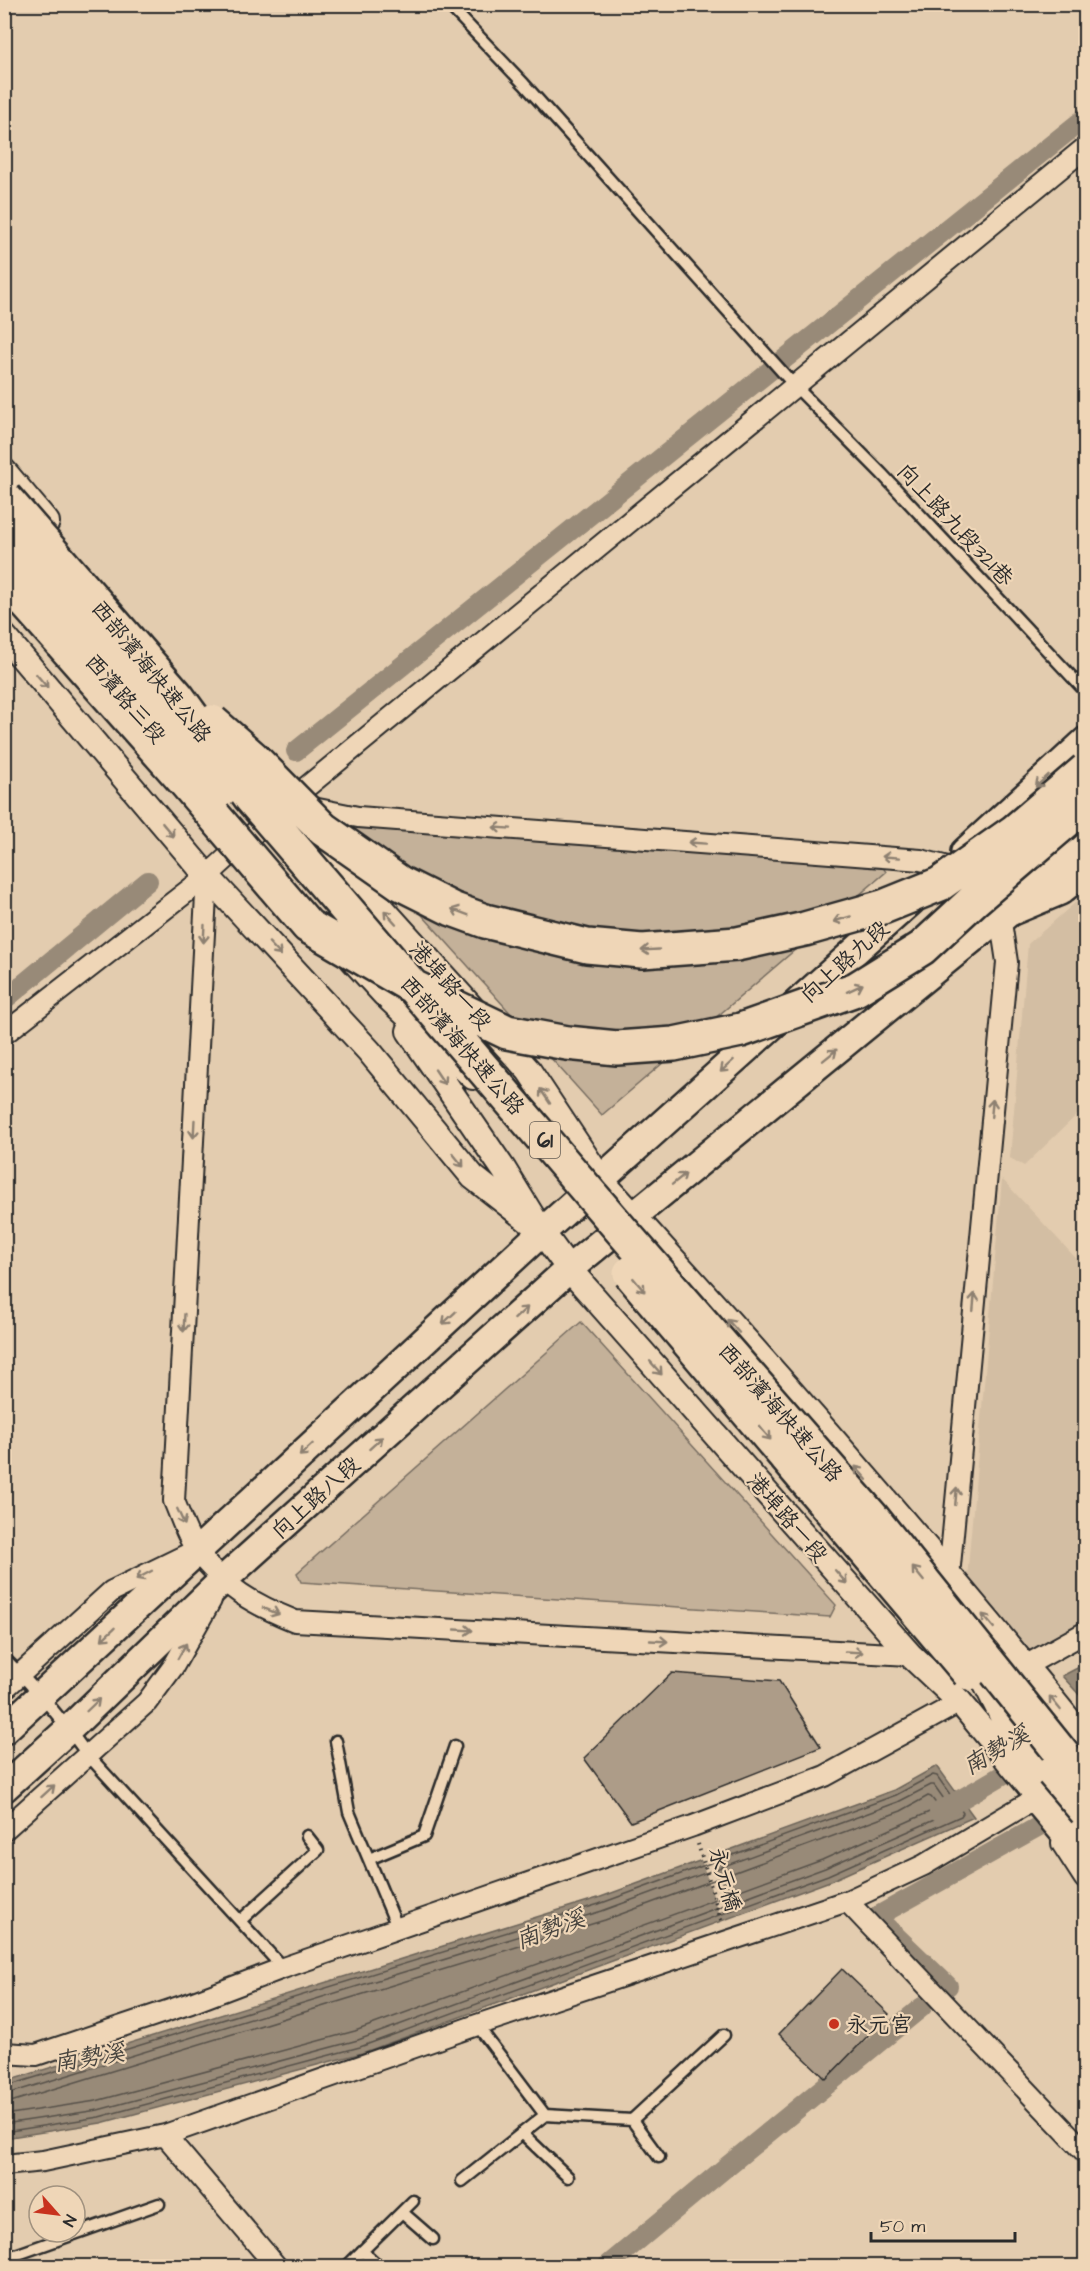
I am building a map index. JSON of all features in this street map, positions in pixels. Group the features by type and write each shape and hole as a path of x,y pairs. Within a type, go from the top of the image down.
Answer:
{"highway":[{"name":"西部濱海快速公路","path":"4,497 177,696 251,798 871,1516 1086,1784"},
{"name":"西部濱海快速公路","path":"4,535 1086,1810"},
{"path":"4,578 186,783 308,926 413,987 507,1032 567,1043 617,1048 674,1044 741,1030 856,989 922,948 1086,802"},
{"path":"177,696 192,705 253,758 323,830 400,883 452,909 485,921 587,946 642,951 737,944 805,929 883,907 940,884 1014,831 1086,770"},
{"path":"1000,916 1086,841"},
{"path":"1038,1797 1086,1854"}],"main road":[{"name":"向上路九段","path":"601,1179 1086,741"},
{"path":"1000,916 1030,860 1086,802"},
{"path":"634,1216 1000,916 1060,891 1086,870"},
{"name":"向上路八段","path":"4,1730 196,1550 601,1179"},
{"name":"向上路八段","path":"4,1788 69,1729 222,1580 569,1269 634,1216"}],"street":[{"path":"4,1034 207,876 287,803 1086,147"},
{"path":"4,471 100,587 287,803 358,817 921,860 948,867 985,886 1000,916 1007,962 949,1576 956,1627 1006,1724 1086,1821"},
{"name":"西濱路三段","path":"4,557 247,839"},
{"path":"4,636 207,876 174,1501 196,1550 222,1580 260,1607 295,1621 910,1655"},
{"name":"港埠路一段","path":"287,803 529,1071 601,1179 949,1576 1086,1741"},
{"name":"港埠路一段","path":"247,839 384,994 493,1095 601,1179"},
{"name":"港埠路一段","path":"207,876 369,1051 472,1177 542,1232"},
{"name":"港埠路一段","path":"384,994 569,1269 910,1655 960,1702 1038,1797 1086,1877"},
{"path":"4,1689 112,1591 196,1550"},
{"path":"4,1830 147,1702 173,1667 222,1580"},
{"path":"1025,1666 1086,1632"},
{"path":"4,2053 36,2055 191,2003 283,1968 693,1826 825,1776 960,1702"},
{"path":"4,2165 43,2161 165,2135 477,2025 847,1901 924,1865 1038,1797"},
{"name":"港埠路一段","path":"1038,1797 1086,1833"},
{"path":"847,1901 1086,2153"},
{"path":"165,2135 276,2266"}],"lane":[{"name":"向上路九段321巷","path":"448,4 524,84 794,386 905,498 1086,692"},
{"path":"4,1658 69,1729 87,1754 283,1968"},
{"path":"336,1741 349,1812 398,1929"},
{"path":"369,1859 424,1836 454,1746"},
{"path":"240,1921 318,1850 307,1836"},
{"path":"477,2025 545,2115"},
{"path":"462,2181 545,2115 632,2120 724,2034"},
{"path":"632,2120 659,2157"},
{"path":"522,2133 568,2177"},
{"path":"347,2266 413,2201"},
{"path":"4,2259 159,2204"},
{"path":"402,2212 433,2239"},
{"path":"362,2251 379,2266"}],"path":[{"name":"永元橋","path":"693,1826 727,1941"}],"shaded area":[{"path":"347,818 880,862 886,872 602,1115 343,827"},
{"path":"1085,894 1085,1107 1024,1166 1010,1158 1028,944"},
{"path":"1002,1179 1085,1268 1085,1622 1032,1654 966,1590"},
{"path":"581,1322 836,1605 830,1617 301,1582 297,1573"}],"water":[{"path":"1085,1664 1085,1701 1062,1676"},
{"path":"937,1766 974,1817 830,1881 362,2053 101,2123 5,2138 4,2082 598,1898 894,1790"}],"pier":[{"path":"711,1854 730,1908 719,1912 700,1857"}],"building":[{"path":"672,1673 779,1681 821,1747 631,1822 584,1758"},
{"name":"永元宮","path":"842,1969 889,2014 826,2079 779,2034"}],"waterway":[{"path":"296,751 1086,117"},
{"path":"4,1000 148,881"},
{"name":"南勢溪","path":"939,1812 1025,1762"},
{"path":"948,1986 876,1917 1041,1825"},
{"path":"607,2266 922,2007"}],"place":[{"name":"永元宮","path":"834,2024"}]}
